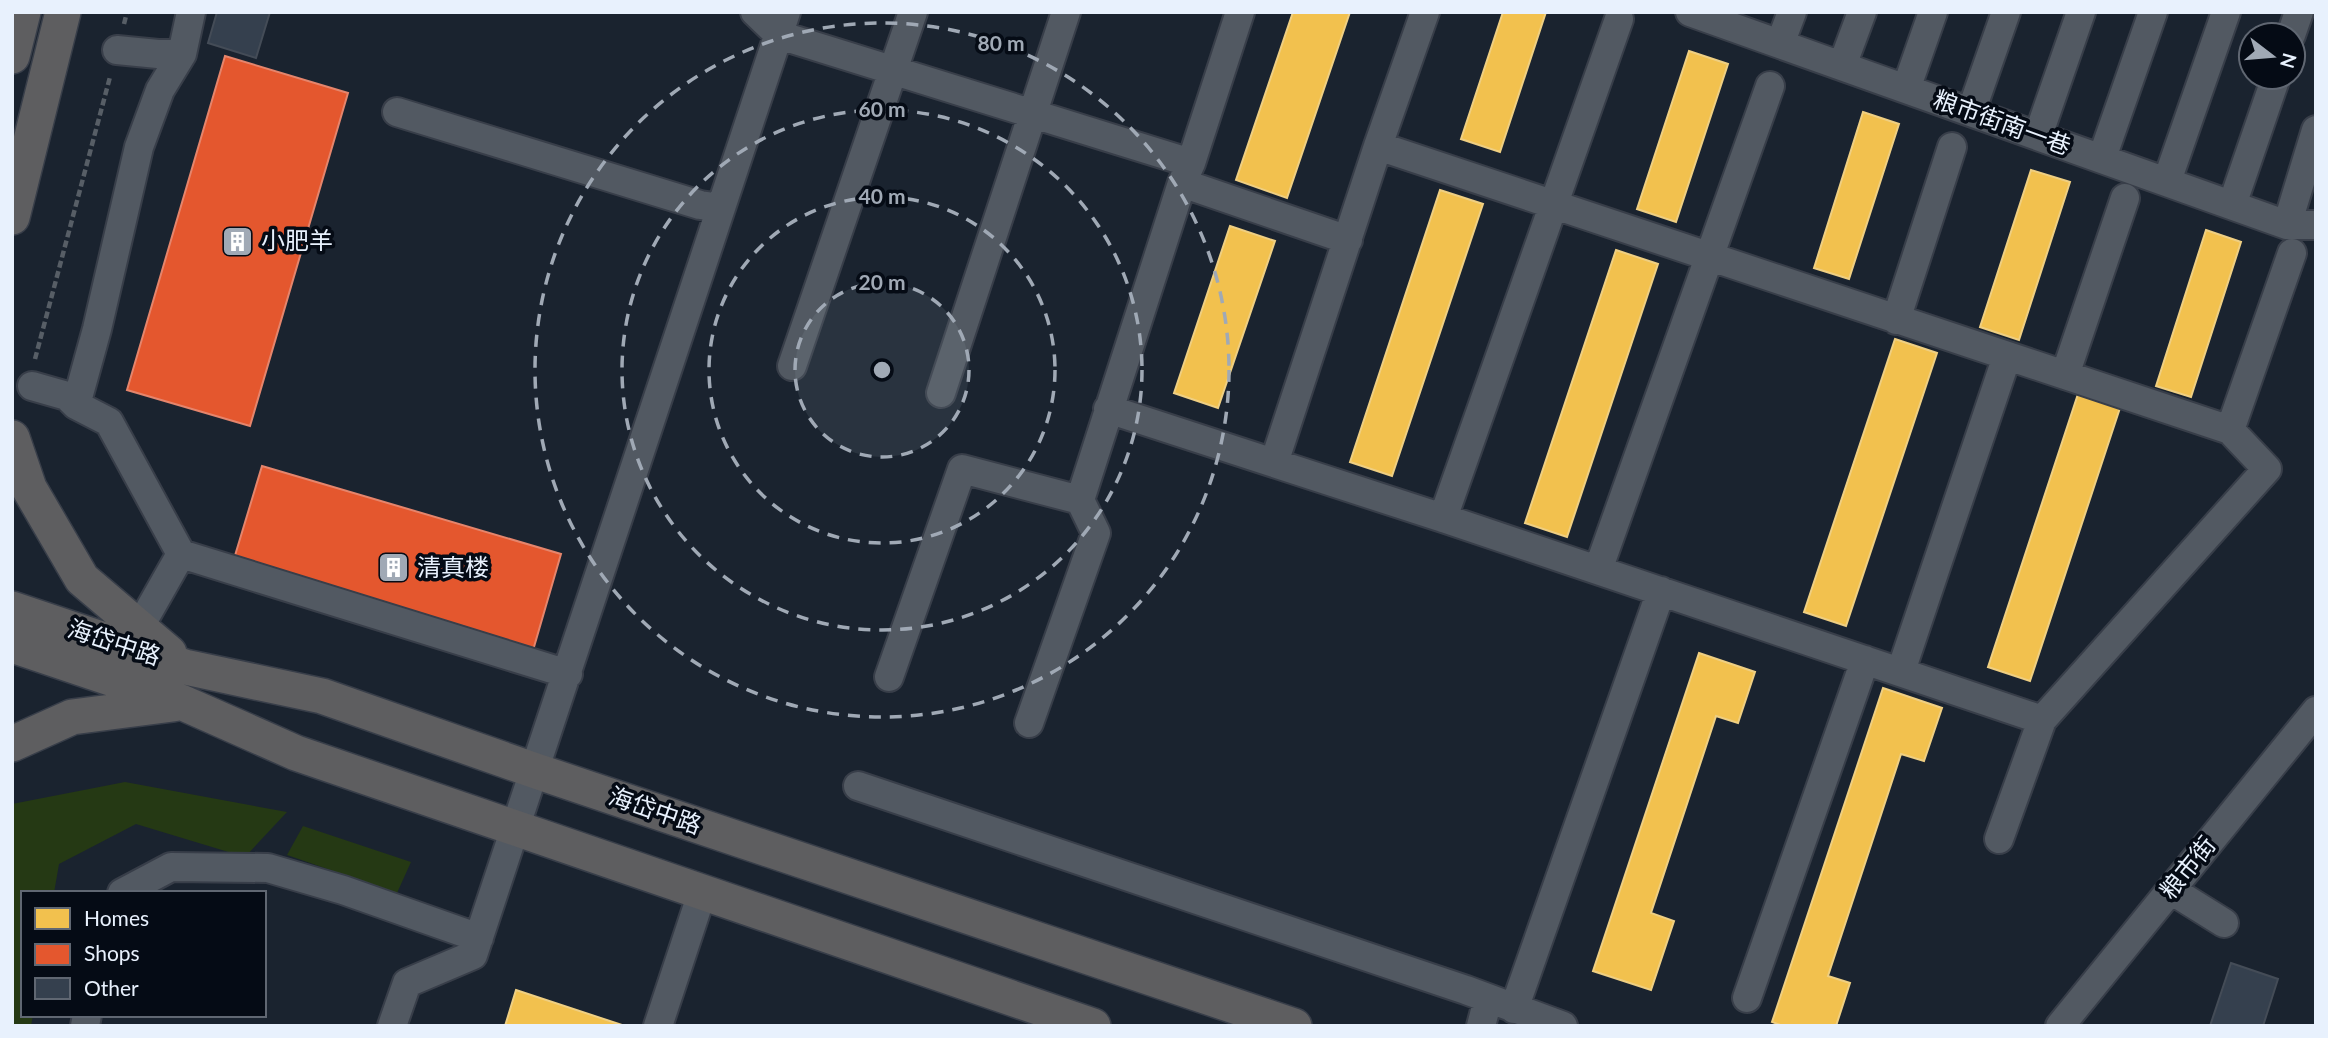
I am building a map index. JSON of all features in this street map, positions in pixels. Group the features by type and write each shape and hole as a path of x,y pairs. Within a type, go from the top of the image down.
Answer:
{"main road":[{"path":"12,56 23,12"},
{"path":"12,217 63,12"},
{"path":"12,438 29,488 82,579 185,667"},
{"name":"海岱中路","path":"12,609 185,667 322,696 536,771 1293,1026"},
{"name":"海岱中路","path":"12,645 181,702 296,753 702,892 1048,1018 1093,1026"},
{"path":"12,744 72,717 181,702"}],"street":[{"path":"76,405 97,329 139,147 160,90 182,54 191,12"},
{"path":"755,12 894,70 1034,114 1348,240"},
{"path":"792,366 913,12"},
{"path":"941,393 1066,12"},
{"path":"1029,723 1097,533 1080,500 1240,12"},
{"path":"1274,463 1425,12"},
{"name":"粮市街南一巷","path":"1690,12 1719,17 1780,44 2287,225 2316,225"},
{"path":"1780,44 1792,12"},
{"path":"1842,66 1862,12"},
{"path":"1906,89 1933,12"},
{"path":"1971,112 2006,12"},
{"path":"2038,136 2081,12"},
{"path":"2102,158 2153,12"},
{"path":"2167,181 2226,12"},
{"path":"1443,518 1619,19"},
{"path":"392,1026 407,983 473,955 480,938 783,23"},
{"path":"117,50 182,54"},
{"path":"1598,570 1770,86"},
{"path":"2232,205 2271,91"},
{"path":"397,112 700,205 721,208"},
{"path":"2287,225 2316,130"},
{"path":"1378,146 2230,430 2267,468 2042,720 1999,839"},
{"path":"1896,320 1952,147"},
{"path":"2066,375 2125,198"},
{"path":"2230,430 2292,254"},
{"path":"1905,659 2007,356"},
{"path":"32,386 67,396 76,405 109,422 181,555 568,674"},
{"path":"1108,409 1443,518 2042,720"},
{"path":"890,677 962,468 1080,500"},
{"path":"139,628 181,555"},
{"path":"1514,1009 1661,591"},
{"path":"1747,998 1865,660"},
{"name":"粮市街","path":"2060,1026 2316,711"},
{"path":"858,786 1488,999 1557,1025"},
{"path":"126,891 171,867 268,868 343,890 480,938"},
{"path":"2171,890 2224,923"},
{"path":"658,1026 702,892"},
{"path":"1481,1026 1488,999"}],"path":[{"path":"32,386 36,356 127,12"}],"green space":[{"path":"125,782 287,812 245,857 136,824 59,864 54,891 21,891 21,1017 33,1017 31,1026 12,1026 12,804"},
{"path":"303,826 411,862 397,893 287,855"}],"building: Homes":[{"path":"1293,12 1350,12 1287,198 1236,180"},
{"path":"1503,12 1546,12 1500,152 1461,139"},
{"path":"1689,51 1728,64 1676,222 1637,209"},
{"path":"1863,112 1899,124 1849,279 1814,268"},
{"path":"2031,170 2070,182 2019,340 1980,327"},
{"path":"1440,190 1483,204 1392,476 1350,462"},
{"path":"1230,226 1275,241 1218,408 1174,393"},
{"path":"2206,230 2241,242 2191,397 2156,386"},
{"path":"1616,250 1658,264 1567,537 1525,523"},
{"path":"1895,339 1937,353 1846,626 1804,612"},
{"path":"2078,394 2120,408 2030,681 1988,667"},
{"path":"1699,653 1755,672 1738,723 1716,716 1651,913 1674,921 1651,990 1593,971"},
{"path":"1883,688 1942,708 1924,761 1901,754 1828,976 1850,983 1836,1026 1783,1026 1772,1022"},
{"path":"516,990 625,1026 505,1026"}],"building: Shops":[{"name":"小肥羊","path":"225,56 348,93 250,426 127,390"},
{"name":"清真楼","path":"262,466 561,554 527,671 227,582"}],"building: Other":[{"path":"217,12 270,12 256,58 208,43"},
{"path":"2231,963 2278,979 2263,1026 2210,1026"}],"place":[{"name":"小肥羊","path":"238,241"},
{"name":"清真楼","path":"394,568"}]}
